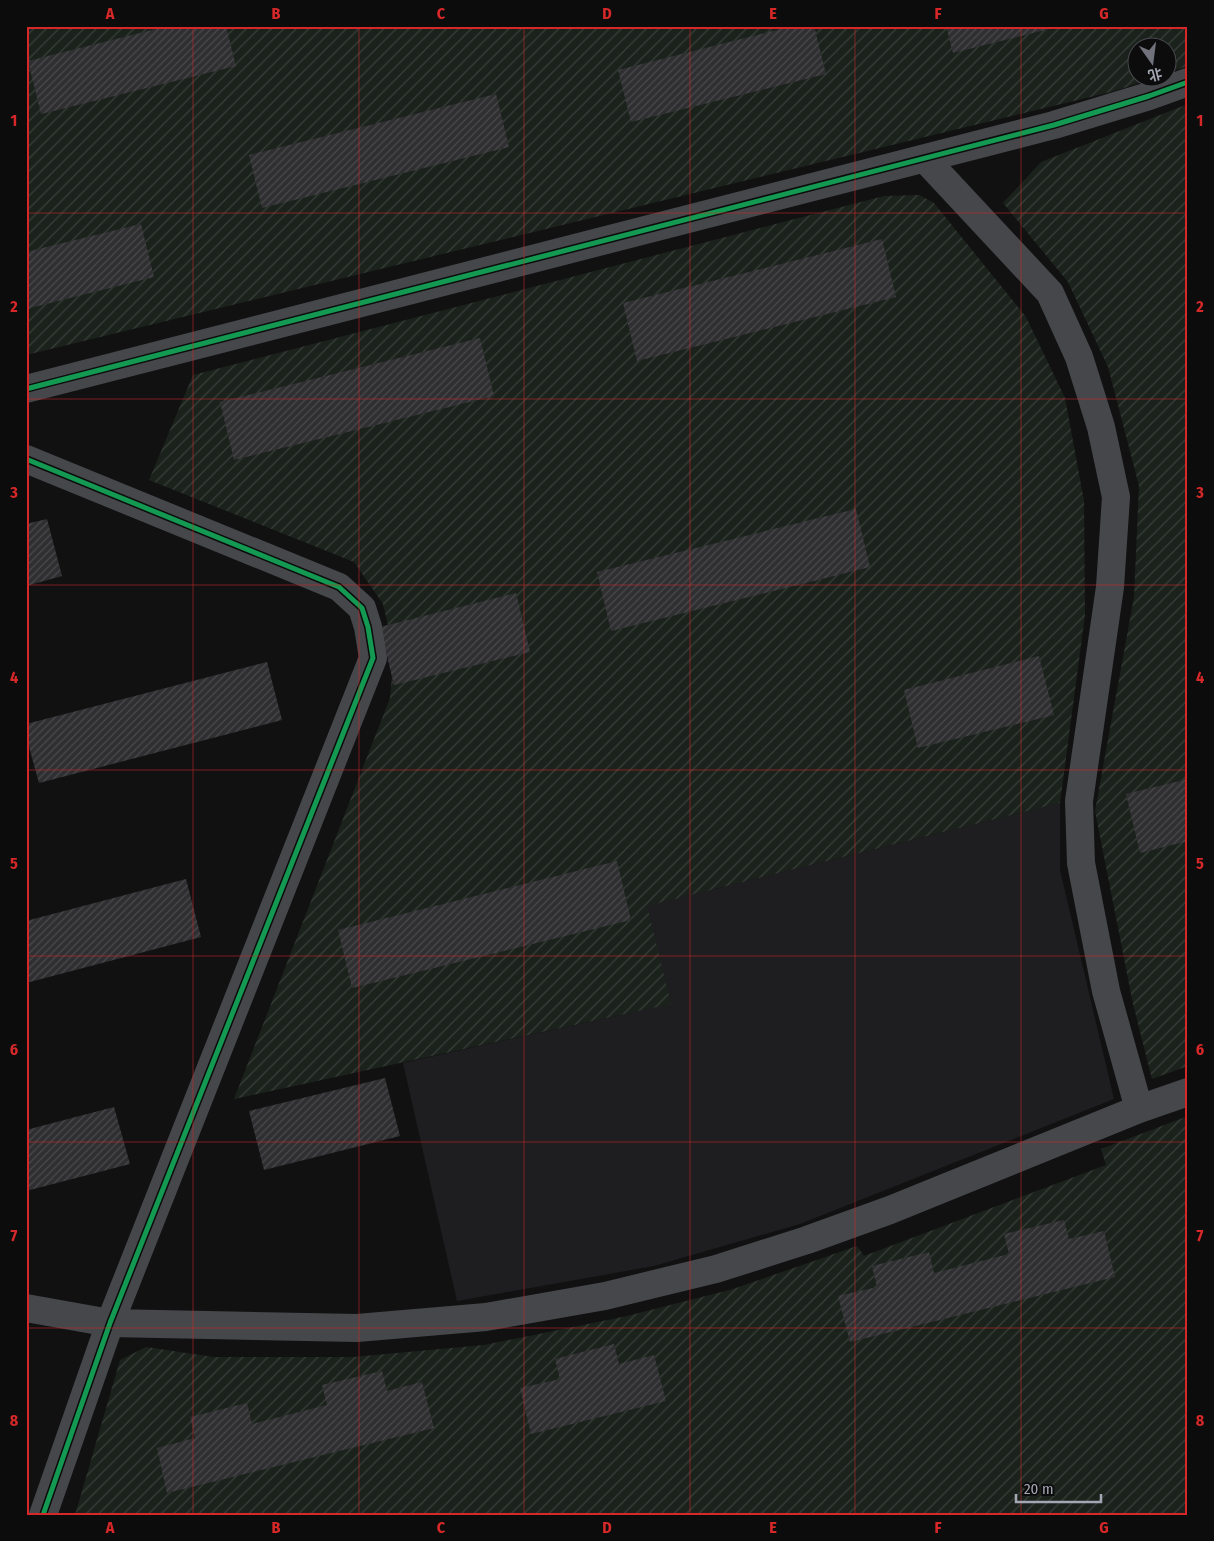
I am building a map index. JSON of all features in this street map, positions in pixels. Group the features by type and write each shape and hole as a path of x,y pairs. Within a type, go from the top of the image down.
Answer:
{"street":[{"path":"26,388 1054,126 1188,82"},
{"path":"924,159 1050,293 1079,357 1101,427 1116,497 1110,587 1079,801 1081,863 1106,991 1139,1108"},
{"path":"26,459 339,587 362,608 368,627 372,658 110,1323 42,1515"},
{"path":"26,1308 110,1323 356,1328 486,1317 605,1296 716,1269 808,1240 890,1210 1139,1108 1188,1092"}],"shaded area":[{"path":"26,26 1188,26 1188,66 1176,70 1176,38 1126,38 1126,87 1115,91 26,355"},
{"path":"1188,104 1188,1066 1152,1079 1133,1004 1095,811 1134,597 1139,486 1108,367 1068,282 1003,203 1041,162"},
{"path":"919,195 934,203 1026,317 1065,398 1084,501 1085,615 1060,803 647,906 671,1004 234,1099 390,698 394,651 383,604 354,562 149,480 193,375 884,196"},
{"path":"1060,803 1060,870 1114,1099 800,1224 654,1266 457,1301 403,1063 670,1004 646,906"},
{"path":"1188,1116 1188,1515 75,1515 120,1360 146,1347 214,1357 353,1357 484,1345 627,1316 733,1289 857,1246 864,1256 1106,1165 1101,1149"}],"building":[{"path":"168,26 226,26 236,66 41,114 28,61"},
{"path":"793,26 814,26 826,74 631,122 618,70"},
{"path":"946,26 1057,26 1057,27 953,53"},
{"path":"496,94 509,147 262,208 249,155"},
{"path":"141,224 154,277 26,309 26,252"},
{"path":"882,239 896,297 637,361 623,303"},
{"path":"480,338 494,396 234,460 220,402"},
{"path":"856,509 870,567 611,631 597,572"},
{"path":"47,519 62,576 26,586 26,524"},
{"path":"516,593 530,652 394,685 380,627"},
{"path":"1039,656 1054,715 918,748 904,690"},
{"path":"267,662 282,720 39,783 26,736 26,724"},
{"path":"1188,779 1188,841 1140,853 1126,794"},
{"path":"617,861 631,920 352,988 338,930"},
{"path":"186,879 201,937 26,983 26,921"},
{"path":"385,1078 400,1136 264,1170 249,1111"},
{"path":"114,1107 130,1164 26,1191 26,1130"},
{"path":"1064,1220 1069,1239 1104,1231 1115,1277 850,1342 838,1296 877,1287 872,1266 929,1252 934,1273 1009,1254 1004,1234"},
{"path":"614,1344 619,1364 654,1355 666,1401 531,1434 520,1388 560,1379 555,1359"},
{"path":"382,1371 387,1391 422,1382 434,1428 167,1493 157,1448 195,1438 190,1417 247,1403 252,1424 327,1405 322,1385"}],"cycle path":[{"path":"26,389 1054,125 1188,82"},
{"path":"26,459 339,587 362,608 368,627 373,658 110,1323 43,1515"}]}
